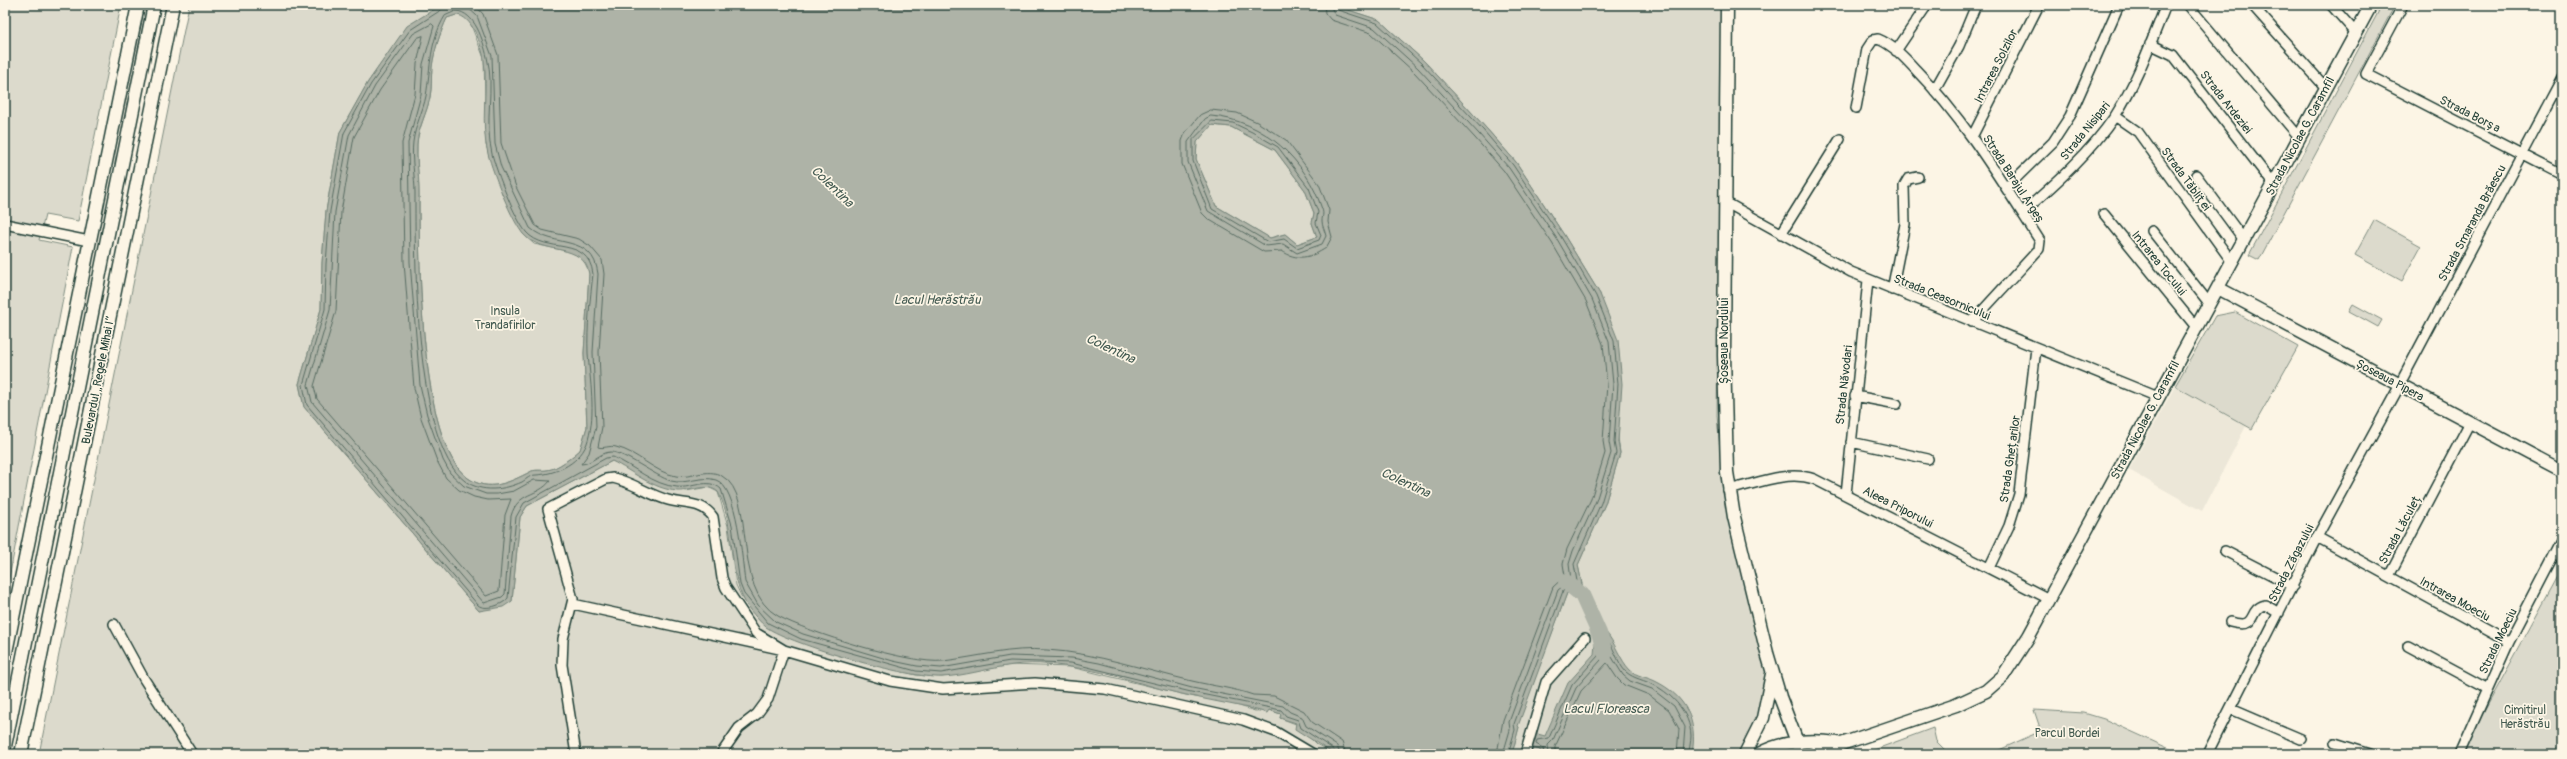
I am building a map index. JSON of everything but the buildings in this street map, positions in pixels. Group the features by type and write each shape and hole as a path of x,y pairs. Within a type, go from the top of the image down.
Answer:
{"main road":[{"path":"5,657 138,5"},
{"name":"Bulevardul „Regele Mihai I”","path":"5,746 154,5"},
{"name":"Bulevardul „Regele Mihai I”","path":"21,754 173,5"},
{"name":"Șoseaua Nordului","path":"1727,5 1724,420 1728,490 1772,671 1797,742"},
{"name":"Strada Nicolae G. Caramfil","path":"1812,754 1948,707 1986,691 2000,680 2011,666 2300,138 2370,5"},
{"name":"Șoseaua Pipera","path":"2220,284 2402,382 2562,462"},
{"name":"Șoseaua Pipera","path":"2402,382 2470,422 2562,471"},
{"name":"Șoseaua Nordului","path":"1745,754 1763,718 1772,671"},
{"path":"1759,754 1774,747 1797,742 1839,744"}],"street":[{"path":"1896,51 1927,5"},
{"path":"1935,89 1959,46 1976,5"},
{"name":"Intrarea Solzilor","path":"1972,138 2039,5"},
{"path":"2006,188 2053,142 2070,116 2119,5"},
{"name":"Strada Nisipari","path":"2022,213 2072,166 2115,116 2134,83 2166,5"},
{"path":"2188,5 2300,138"},
{"path":"2252,5 2326,88"},
{"path":"2331,5 2356,33"},
{"name":"Strada Borșa","path":"2403,5 2366,74 2562,176"},
{"name":"Strada Barajul Argeș","path":"1856,108 1870,44 1878,39 1896,51 1935,89 1972,138 2040,241 2040,249 1972,322"},
{"name":"Strada Ardeziei","path":"2150,44 2173,55 2274,185"},
{"name":"Strada Smaranda Brăescu","path":"2402,382 2562,78"},
{"name":"Strada Tăbliței","path":"2115,116 2138,132 2232,262"},
{"path":"1781,234 1840,139"},
{"path":"2196,174 2244,240"},
{"path":"1892,290 1905,224 1904,186 1908,179 1918,177"},
{"name":"Strada Ceasornicului","path":"1725,202 1781,234 1868,280 2158,397"},
{"name":"Intrarea Tocului","path":"2104,214 2196,327"},
{"path":"5,224 89,241"},
{"path":"2152,231 2209,303"},
{"name":"Strada Năvodari","path":"1846,494 1868,280"},
{"name":"Strada Ghețarilor","path":"1989,568 2008,526 2019,494 2036,348"},
{"name":"Strada Zăgazului","path":"2207,754 2317,537 2402,382"},
{"path":"1855,396 1897,404"},
{"name":"Strada Lăculeț","path":"2317,537 2389,576 2470,422"},
{"path":"1851,442 1928,459"},
{"name":"Aleea Priporului","path":"1728,490 1796,475 1814,479 2049,599"},
{"path":"576,754 563,675 562,639 573,604 573,594 548,510 606,479 613,478 668,500 696,504 709,511 713,517 722,578 726,588 756,633 784,650"},
{"name":"Strada Moeciu","path":"2459,754 2509,642 2562,540"},
{"path":"2225,551 2293,586"},
{"name":"Intrarea Moeciu","path":"2389,576 2509,642"},
{"path":"573,604 784,650 890,680 943,689 1036,682 1105,688 1249,722 1276,732 1313,754"},
{"path":"2230,622 2243,626 2248,624 2258,609 2265,605 2279,613"},
{"path":"114,624 144,678 192,754"},
{"path":"1527,750 1530,733 1548,678 1585,638"},
{"path":"2408,646 2488,689"},
{"path":"720,754 739,728 757,714 768,699 784,650"},
{"path":"2231,709 2302,739"},
{"name":"Șoseaua Nordului","path":"1797,742 1797,754"},
{"path":"2336,742 2370,754"}],"shaded area":[{"path":"2175,386 2246,426 2202,511 2129,470"}],"green space":[{"path":"5,5 121,5 78,221 45,215 39,240 73,247 5,599"},
{"path":"189,5 441,5 407,27 368,82 340,132 326,211 322,263 321,309 299,384 304,407 479,611 512,601 520,517 527,506 612,461 686,491 708,487 718,492 728,526 736,585 741,596 766,626 800,642 916,675 942,677 1010,665 1071,667 1190,696 1230,703 1255,711 1268,710 1281,714 1280,718 1296,724 1316,744 1334,754 39,754"},
{"path":"1333,5 1722,5 1717,416 1724,496 1766,670 1762,704 1749,735 1737,754 1512,754 1519,727 1517,726 1567,593 1572,591 1579,597 1584,594 1578,565 1605,504 1620,453 1600,294 1564,235 1516,162 1486,128 1424,61 1379,20"},
{"path":"2382,5 2395,5 2259,260 2249,255"},
{"name":"Insula Trandafirilor","path":"456,15 463,15 469,20 484,58 486,145 502,193 523,234 534,244 571,252 580,257 587,264 589,274 584,353 587,427 580,450 565,462 551,469 532,471 507,482 492,485 484,485 468,478 452,458 440,427 431,389 425,346 420,259 417,144 419,132 430,97 434,55 447,18"},
{"path":"1211,125 1231,127 1275,150 1305,190 1314,213 1312,223 1317,237 1297,244 1285,234 1270,238 1216,206 1196,159 1197,142"},
{"path":"2374,220 2421,246 2402,281 2355,255"},
{"path":"2353,304 2382,320 2378,327 2349,311"},
{"path":"2235,312 2298,347 2252,429 2175,386 2215,316"},
{"name":"Cimitirul Herăstrău","path":"2562,569 2562,754 2461,754"},
{"name":"Parcul Bordei","path":"2034,710 2084,713 2104,719 2181,754 1997,754 1997,751 2041,731"},
{"path":"1933,728 1936,741 1949,754 1863,754"}],"water":[{"name":"Lacul Herăstrău","path":"441,5 1333,5 1379,20 1424,61 1516,162 1564,235 1600,294 1618,340 1622,384 1618,442 1620,453 1605,504 1578,565 1584,594 1579,597 1572,591 1567,593 1518,726 1512,754 1334,754 1295,729 1296,723 1280,718 1281,714 1269,710 1267,713 1176,693 1086,669 1047,664 1023,664 942,677 905,673 852,660 800,643 780,634 766,627 750,610 742,596 737,582 728,521 718,492 709,488 698,488 682,491 668,490 643,479 612,461 527,506 520,517 512,601 503,607 479,611 304,407 299,384 321,309 322,263 326,211 340,132 368,82 407,26","holes":["456,15 462,16 467,20 475,32 481,47 485,72 484,119 488,154 503,197 514,220 524,235 532,241 571,253 579,257 586,264 589,274 584,353 587,427 580,450 565,462 551,469 532,471 507,482 492,485 484,485 468,478 452,458 439,426 431,387 421,297 417,144 419,132 430,97 434,55 447,18","1212,125 1231,127 1275,150 1305,190 1314,213 1312,223 1317,237 1297,244 1285,234 1270,238 1216,206 1196,159 1197,142"]},
{"name":"Lacul Floreasca","path":"1605,631 1612,640 1626,666 1630,670 1635,674 1655,681 1666,687 1682,702 1691,720 1693,731 1692,754 1541,754 1540,750 1531,747 1534,733 1545,736 1568,683 1594,654 1596,635"}],"waterway":[{"path":"1566,582 1582,595 1599,633 1605,653"}],"water label":[{"name":"Colentina","path":"833,186"},
{"name":"Colentina","path":"1111,348"},
{"name":"Colentina","path":"1406,482"}]}
